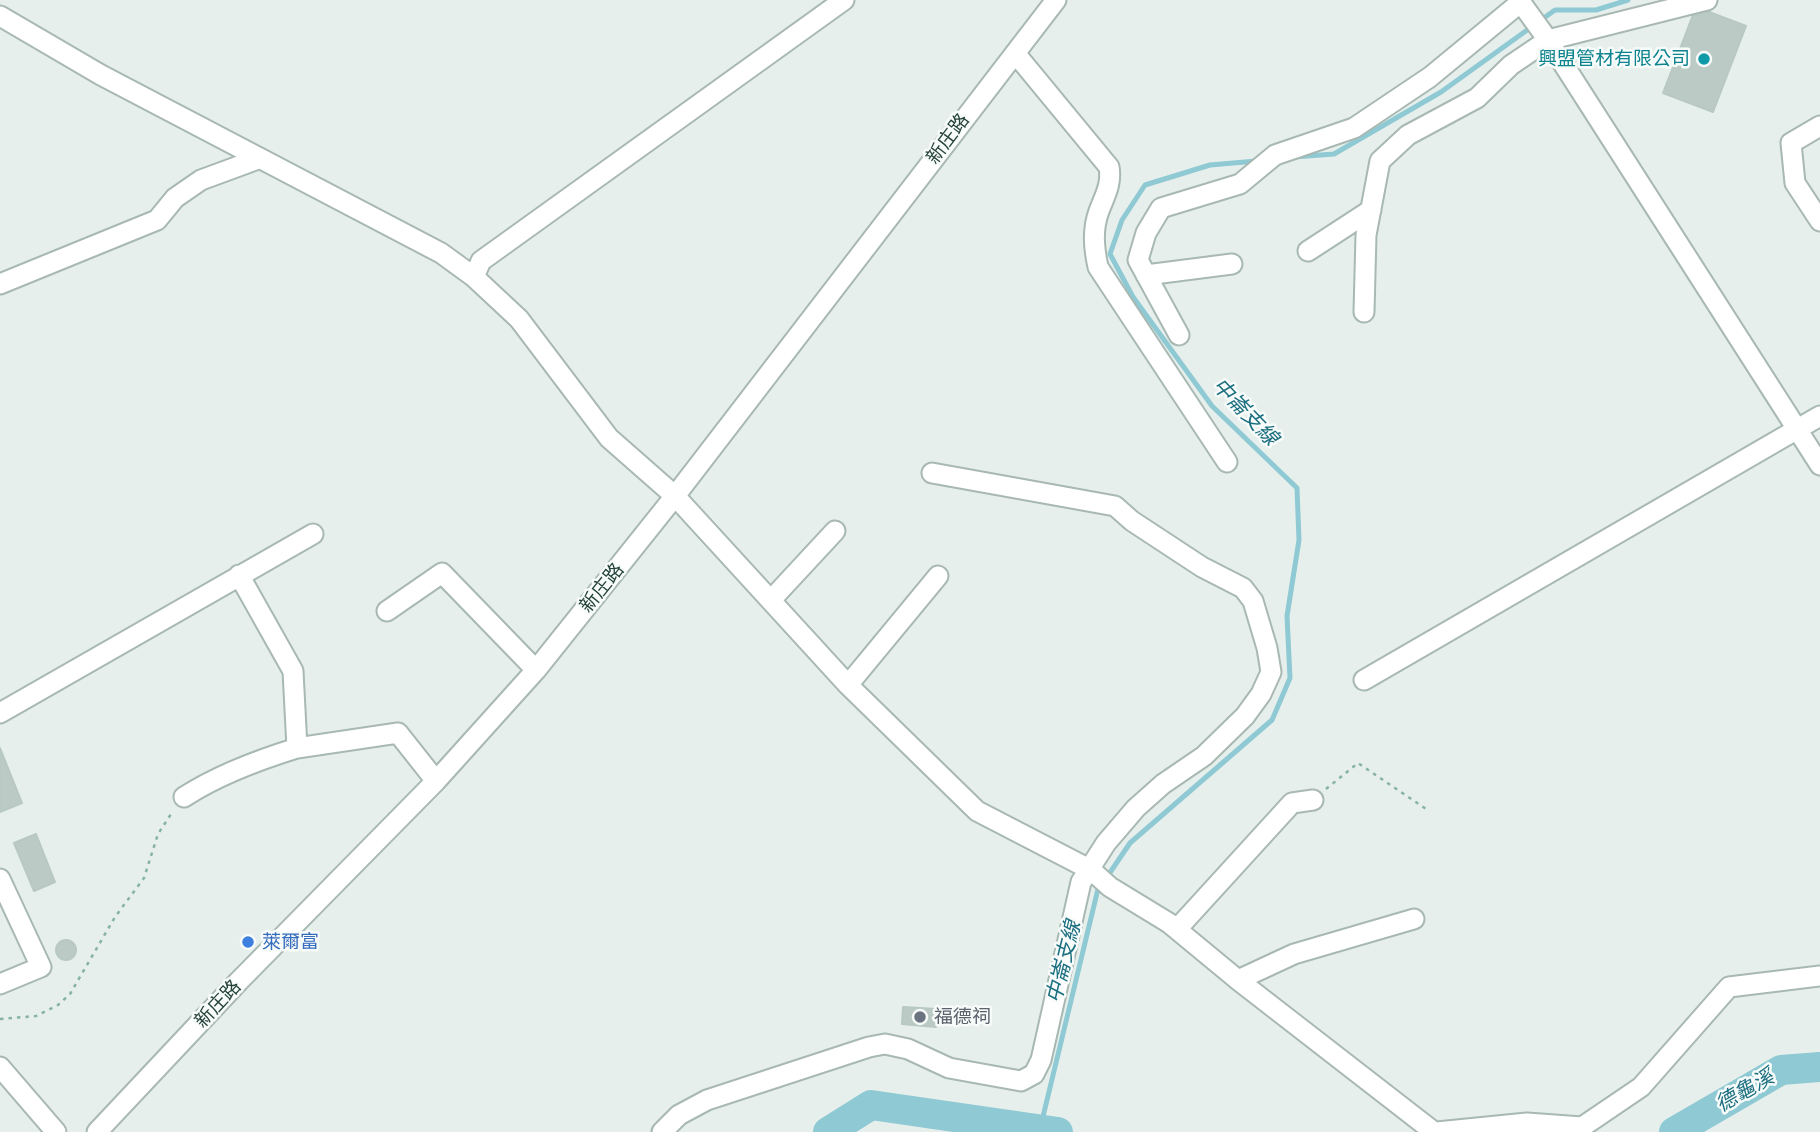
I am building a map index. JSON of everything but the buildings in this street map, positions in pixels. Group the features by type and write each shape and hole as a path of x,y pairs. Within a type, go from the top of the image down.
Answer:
{"street":[{"path":"474,277 481,261 844,0"},
{"name":"新庄路","path":"97,1132 238,982 436,781 536,670 675,496 1056,0"},
{"path":"1364,312 1366,235 1380,161 1408,135 1477,98 1511,65 1548,40 1707,0"},
{"path":"1179,335 1138,260 1146,233 1161,208 1240,184 1275,155 1354,128 1430,77 1520,1 1548,40 1820,465"},
{"path":"0,16 101,75 441,253 474,277 519,319 609,438 675,496 848,685 976,811 1091,870 1110,887 1177,929 1238,981 1436,1132 1527,1123 1582,1127 1641,1087 1729,987 1820,976"},
{"path":"1014,52 1109,167 1111,178 1094,229 1098,267 1227,462"},
{"path":"1820,125 1791,143 1795,183 1820,221"},
{"path":"0,285 157,219 175,198 201,180 258,159"},
{"path":"1308,251 1371,210"},
{"path":"1146,275 1232,264"},
{"path":"1364,680 1820,416"},
{"path":"662,1132 679,1115 707,1100 885,1044 908,1049 949,1068 1021,1081 1034,1074 1041,1060 1081,883 1106,843 1136,808 1163,784 1204,755 1245,716 1261,694 1270,673 1267,648 1253,601 1243,588 1202,567 1132,521 1115,506 932,473"},
{"path":"771,600 835,531"},
{"path":"0,713 313,534"},
{"path":"387,611 442,573 536,670"},
{"path":"239,575 293,671 297,748"},
{"path":"848,685 938,576"},
{"path":"184,797 202,786 268,757 297,748 398,733 436,781"},
{"path":"1177,929 1292,803 1313,800"},
{"path":"0,879 41,967 0,984"},
{"path":"1238,981 1294,954 1413,919"},
{"path":"0,1067 56,1132"}],"path":[{"path":"1313,800 1358,763 1429,811"},
{"path":"0,1019 36,1016 58,1005 70,994 115,917 144,878 164,821 184,797"}],"waterway":[{"name":"中崙支線","path":"1294,157 1334,154 1441,92 1555,10 1596,10 1628,0"},
{"name":"中崙支線","path":"1107,877 1130,843 1272,720 1290,678 1287,616 1299,540 1297,488 1212,406 1133,297 1110,254 1122,220 1145,185 1210,165 1257,161"},
{"name":"中崙支線","path":"1040,1129 1101,885"},
{"name":"德龜溪","path":"1674,1132 1781,1070 1820,1067"},
{"path":"828,1132 871,1105 1058,1132"}],"place":[{"name":"興盟管材有限公司","path":"1704,59"},
{"name":"萊爾富","path":"248,942"},
{"name":"福德祠","path":"920,1017"}]}
